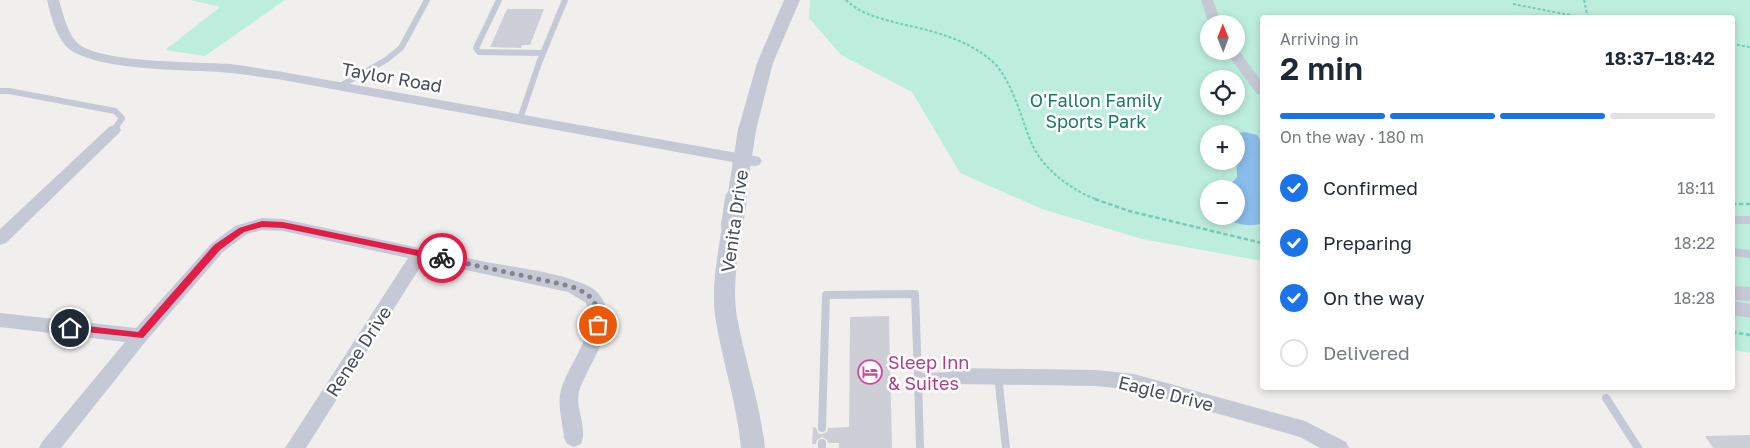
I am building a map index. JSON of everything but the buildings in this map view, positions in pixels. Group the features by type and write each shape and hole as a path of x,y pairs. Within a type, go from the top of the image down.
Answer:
{"street":[{"name":"Taylor Road","path":"53,0 67,38 74,47 88,54 148,63 236,70 340,86 754,161"},
{"name":"Venita Drive","path":"753,448 751,427 726,315 726,269 747,130 765,63 792,0"},
{"path":"1207,0 1213,15"},
{"path":"1239,60 1260,87"},
{"path":"0,239 114,130"},
{"path":"49,448 140,336 217,248 242,230 262,224 283,225 420,253 570,286 583,291 594,300 598,312 598,325 569,394 574,438"},
{"name":"Renee Drive","path":"295,448 420,253"},
{"path":"1735,293 1750,294"},
{"path":"1735,308 1750,310"},
{"path":"0,320 140,336"},
{"name":"Eagle Drive","path":"956,376 1096,378 1134,382 1305,430 1339,448"}],"lane":[{"path":"340,86 386,60 401,48 427,0"},
{"path":"499,0 476,48 479,52 486,54 543,53"},
{"path":"520,119 543,53 565,0"},
{"path":"0,91 116,110 122,118 114,130"},
{"path":"1735,220 1750,220"},
{"path":"1735,252 1750,254"},
{"path":"822,428 826,295 915,294 920,448"},
{"path":"918,378 956,376"},
{"path":"998,376 1006,448"},
{"path":"1606,398 1638,448"}],"path":[{"path":"846,0 865,12 952,38 986,56 1007,80 1038,154 1060,178 1087,196 1129,211 1260,243"},
{"path":"1584,0 1586,15"},
{"path":"1512,4 1571,15"},
{"path":"1735,44 1750,47"},
{"path":"1735,204 1750,204"},
{"path":"1735,333 1750,336"}],"green space":[{"path":"190,0 285,0 205,56 165,50 220,7"},
{"name":"O'Fallon Family Sports Park","path":"810,0 1750,0 1750,353 1735,350 1735,15 1260,15 1260,261 1142,239 1042,209 960,173 912,92 841,55 809,18"}],"water":[{"path":"1245,132 1257,135 1260,139 1260,224 1245,224 1245,180 1234,180 1237,177 1237,170 1245,170"}],"way so far":[{"path":"442,258 570,286 583,291 594,300 598,312 598,325"}],"place":[{"name":"Sleep Inn & Suites","path":"870,372"}],"route":[{"path":"70,328 140,336 217,248 242,230 262,224 283,225 442,258"}]}
